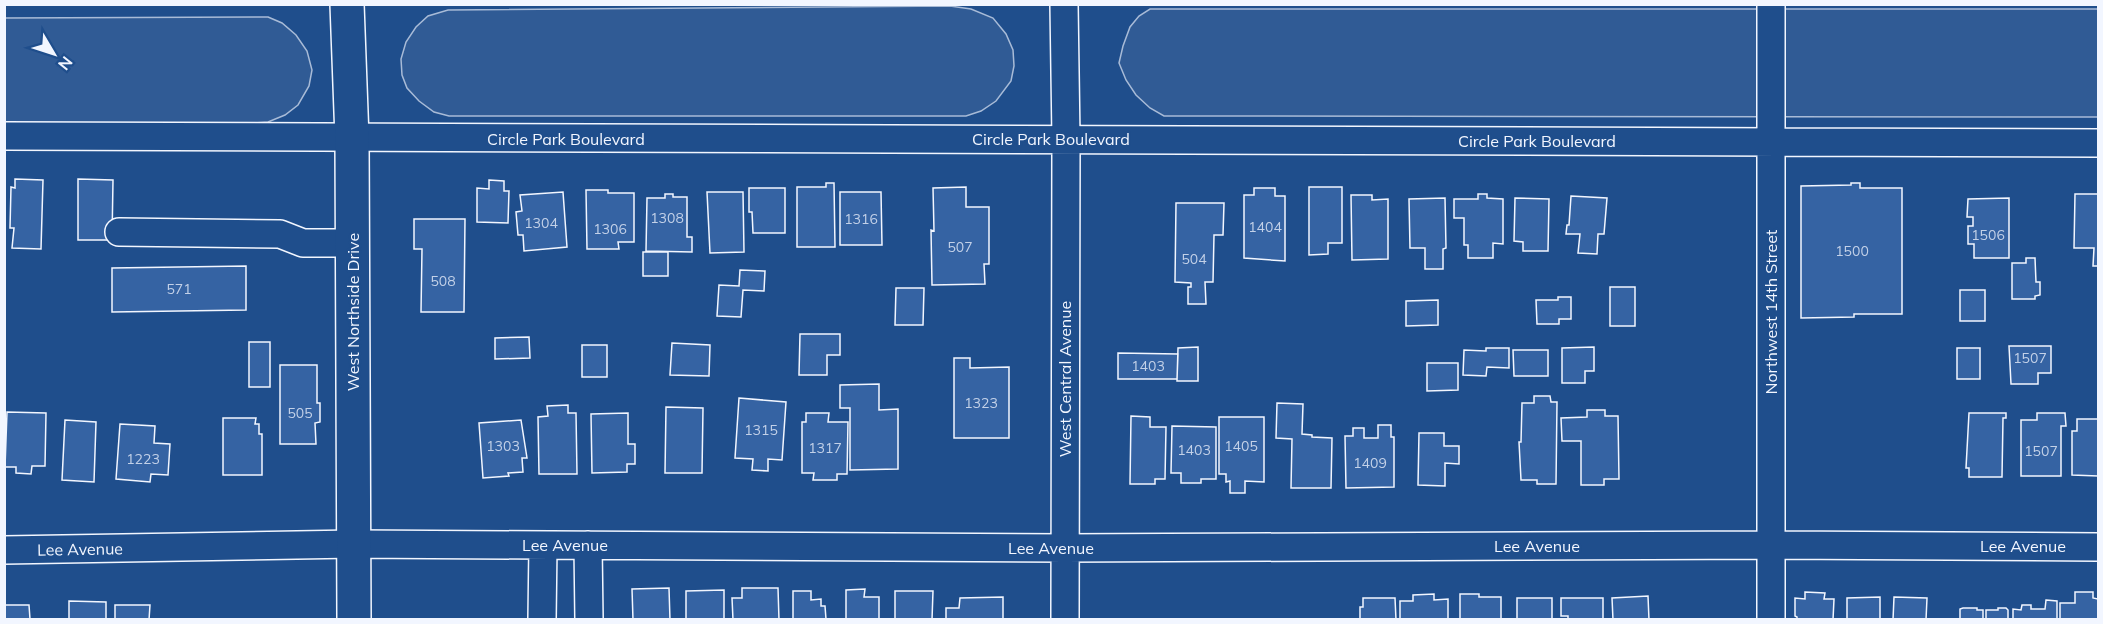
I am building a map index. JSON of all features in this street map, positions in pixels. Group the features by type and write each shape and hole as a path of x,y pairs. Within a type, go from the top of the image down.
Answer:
{"main road":[{"name":"West Northside Drive","path":"347,4 351,139 354,620"}],"street":[{"name":"West Central Avenue","path":"1064,4 1065,620"},
{"name":"Northwest 14th Street","path":"1771,4 1771,620"},
{"name":"Circle Park Boulevard","path":"4,136 351,139 2098,143"},
{"path":"119,232 280,234 303,243 352,243"},
{"name":"Lee Avenue","path":"4,550 354,544 1065,548 1771,545 2098,547"},
{"path":"542,620 543,545"},
{"path":"588,545 589,620"}],"shaded area":[{"path":"950,6 971,9 993,18 1006,34 1013,50 1014,66 1011,81 996,101 981,111 966,116 449,116 434,112 419,101 407,88 402,75 401,59 406,42 416,27 428,16 448,10"},
{"path":"1150,9 2098,9 2098,117 1164,116 1150,108 1136,95 1119,63 1130,27 1139,16"},
{"path":"268,17 282,23 296,35 307,51 312,70 309,86 298,105 285,115 268,122 5,124 4,18"}],"building":[{"path":"15,179 43,180 41,249 12,248 14,228 10,228 11,187 15,188"},
{"path":"78,179 113,180 112,240 78,240"},
{"path":"489,180 504,181 504,191 509,191 508,223 477,222 477,188 489,189"},
{"path":"826,183 834,183 835,247 797,247 797,187 826,187"},
{"path":"1851,183 1860,183 1860,188 1902,188 1902,314 1854,314 1854,317 1801,318 1801,186 1851,185"},
{"path":"966,187 966,207 989,207 989,264 984,264 985,284 932,285 933,188"},
{"path":"1309,187 1342,187 1342,243 1328,243 1328,254 1309,255"},
{"path":"749,188 785,188 785,233 753,233 752,212 749,212"},
{"path":"1254,188 1275,188 1275,196 1285,196 1285,261 1244,258 1244,195 1254,195"},
{"path":"586,190 634,193 634,242 618,242 619,249 587,249"},
{"path":"563,192 567,247 524,251 523,235 518,235 516,212 522,211 520,195"},
{"path":"707,192 743,192 744,252 710,253"},
{"path":"840,192 881,192 882,245 840,245"},
{"path":"665,194 673,194 673,197 687,197 687,237 692,237 692,252 646,251 647,198 665,198"},
{"path":"1478,194 1487,194 1487,198 1503,199 1503,244 1493,243 1493,258 1468,258 1468,245 1464,245 1464,218 1454,218 1454,199 1478,199"},
{"path":"2075,194 2098,194 2098,266 2093,266 2094,248 2074,248"},
{"path":"1351,195 1372,195 1372,200 1388,199 1388,259 1352,260"},
{"path":"1571,196 1607,198 1604,234 1598,234 1597,254 1578,253 1580,234 1566,234 1567,225 1569,225"},
{"path":"1445,198 1446,248 1443,249 1443,269 1425,269 1425,248 1410,248 1409,199"},
{"path":"1515,198 1549,199 1548,251 1523,251 1523,242 1514,241"},
{"path":"2009,198 2009,258 1974,258 1974,244 1968,244 1968,226 1973,226 1973,217 1967,217 1968,199"},
{"path":"1176,203 1224,203 1223,235 1214,235 1213,282 1205,282 1206,304 1188,304 1188,287 1191,287 1191,283 1175,282"},
{"path":"414,219 465,219 464,312 421,312 422,249 414,249"},
{"path":"643,252 668,252 668,276 643,276"},
{"path":"2026,258 2035,258 2036,282 2040,282 2040,295 2035,296 2035,299 2012,299 2012,263 2026,263"},
{"path":"246,266 246,310 112,312 112,268"},
{"path":"740,270 765,271 764,291 743,290 741,317 717,316 719,285 739,286"},
{"path":"1610,287 1635,287 1635,326 1610,326"},
{"path":"896,288 924,288 923,325 895,325"},
{"path":"1960,290 1985,290 1985,321 1960,321"},
{"path":"1558,297 1571,297 1571,319 1559,319 1559,324 1537,324 1536,300 1558,300"},
{"path":"1438,300 1438,325 1406,326 1406,301"},
{"path":"800,334 840,334 840,355 827,355 827,375 799,375"},
{"path":"529,337 530,358 495,359 495,338"},
{"path":"249,342 270,342 270,387 249,387"},
{"path":"672,343 710,345 709,376 670,375"},
{"path":"582,345 607,345 607,377 582,377"},
{"path":"2009,346 2051,346 2051,373 2038,373 2038,384 2011,384"},
{"path":"1198,347 1198,381 1177,381 1178,348"},
{"path":"1594,347 1594,371 1585,371 1585,383 1562,383 1562,348"},
{"path":"1486,348 1509,348 1509,368 1487,367 1486,376 1463,375 1464,350 1486,351"},
{"path":"1957,348 1980,348 1980,379 1957,379"},
{"path":"1513,350 1548,350 1548,376 1514,376"},
{"path":"1118,353 1178,354 1177,379 1118,379"},
{"path":"954,358 970,358 970,368 1009,367 1009,438 954,438"},
{"path":"1427,363 1458,363 1458,390 1427,391"},
{"path":"280,365 317,365 317,403 320,403 320,422 315,423 316,444 280,444"},
{"path":"879,384 879,410 898,409 898,469 850,470 850,408 840,408 840,385"},
{"path":"1534,396 1550,396 1551,402 1557,402 1556,484 1537,484 1537,480 1521,480 1519,442 1521,442 1522,403 1534,403"},
{"path":"739,398 786,402 782,460 768,459 768,471 752,470 753,459 735,458"},
{"path":"1277,403 1303,404 1302,434 1332,438 1331,488 1291,488 1292,439 1276,438"},
{"path":"568,405 568,413 576,413 577,474 539,474 538,417 548,416 547,406"},
{"path":"666,407 703,408 702,473 665,473"},
{"path":"1587,410 1605,410 1605,416 1618,416 1619,479 1604,479 1604,485 1581,485 1581,441 1562,441 1561,418 1587,417"},
{"path":"7,412 46,413 45,466 32,466 31,474 16,473 16,467 5,467"},
{"path":"628,413 628,444 635,444 635,464 627,464 627,472 592,473 591,414"},
{"path":"806,413 829,413 828,422 848,422 847,474 837,474 837,480 813,480 814,473 802,473 802,422 806,422"},
{"path":"1969,413 2006,413 2006,418 2003,418 2002,477 1969,477 1969,468 1966,468"},
{"path":"2037,413 2065,413 2066,426 2061,426 2061,476 2021,476 2021,420 2037,420"},
{"path":"1131,416 1150,417 1150,427 1166,427 1165,479 1155,479 1155,484 1130,484"},
{"path":"1219,417 1264,417 1264,482 1245,481 1245,493 1230,493 1230,481 1226,482 1226,474 1219,474"},
{"path":"223,418 256,418 255,424 259,424 259,434 262,434 262,475 223,475"},
{"path":"2077,419 2098,419 2098,476 2072,475 2072,431 2077,431"},
{"path":"65,420 96,422 94,482 62,480"},
{"path":"521,420 527,458 522,458 523,472 508,473 509,476 483,478 479,423"},
{"path":"120,424 155,426 154,443 170,444 168,475 151,474 150,482 116,479"},
{"path":"1378,425 1391,425 1391,437 1394,437 1394,487 1346,488 1345,436 1353,436 1353,428 1364,428 1364,438 1378,438"},
{"path":"1172,426 1216,427 1216,479 1201,479 1201,483 1181,483 1181,473 1171,473"},
{"path":"1419,433 1444,433 1444,446 1459,446 1459,464 1445,463 1445,486 1418,485"},
{"path":"669,588 670,620 633,620 632,589"},
{"path":"742,588 778,588 779,620 733,620 732,598 742,598"},
{"path":"865,589 864,597 879,597 879,619 887,620 846,620 846,590"},
{"path":"724,590 724,620 686,620 686,591"},
{"path":"793,591 811,591 811,600 821,599 821,606 825,606 826,619 833,620 793,620"},
{"path":"895,591 933,591 932,620 895,620"},
{"path":"1805,592 1825,593 1824,599 1834,599 1833,620 1797,620 1795,598 1805,599"},
{"path":"2075,592 2093,592 2093,598 2098,599 2098,620 2060,620 2060,603 2075,603"},
{"path":"1434,594 1434,600 1448,599 1448,620 1400,620 1400,601 1413,601 1413,595"},
{"path":"1460,594 1501,597 1501,620 1460,620"},
{"path":"1648,596 1649,620 1613,620 1612,598"},
{"path":"1003,597 1003,620 946,620 946,608 959,608 960,598"},
{"path":"1880,597 1880,620 1847,620 1847,598"},
{"path":"1894,597 1927,598 1926,620 1893,620"},
{"path":"1363,598 1395,598 1396,620 1360,620"},
{"path":"1517,598 1552,598 1552,620 1517,620"},
{"path":"1561,598 1603,598 1603,620 1568,620 1568,616 1561,616"},
{"path":"2046,600 2057,601 2057,620 2013,620 2013,609 2021,610 2022,605 2031,605 2031,609 2045,609"},
{"path":"69,601 106,602 106,620 69,620"},
{"path":"4,605 29,605 30,619 48,620 4,620"},
{"path":"115,605 150,605 149,620 115,620"},
{"path":"1998,608 2008,610 2008,620 1986,620 1986,610 1998,610"},
{"path":"1960,609 1983,610 1983,620 1960,620"}]}
